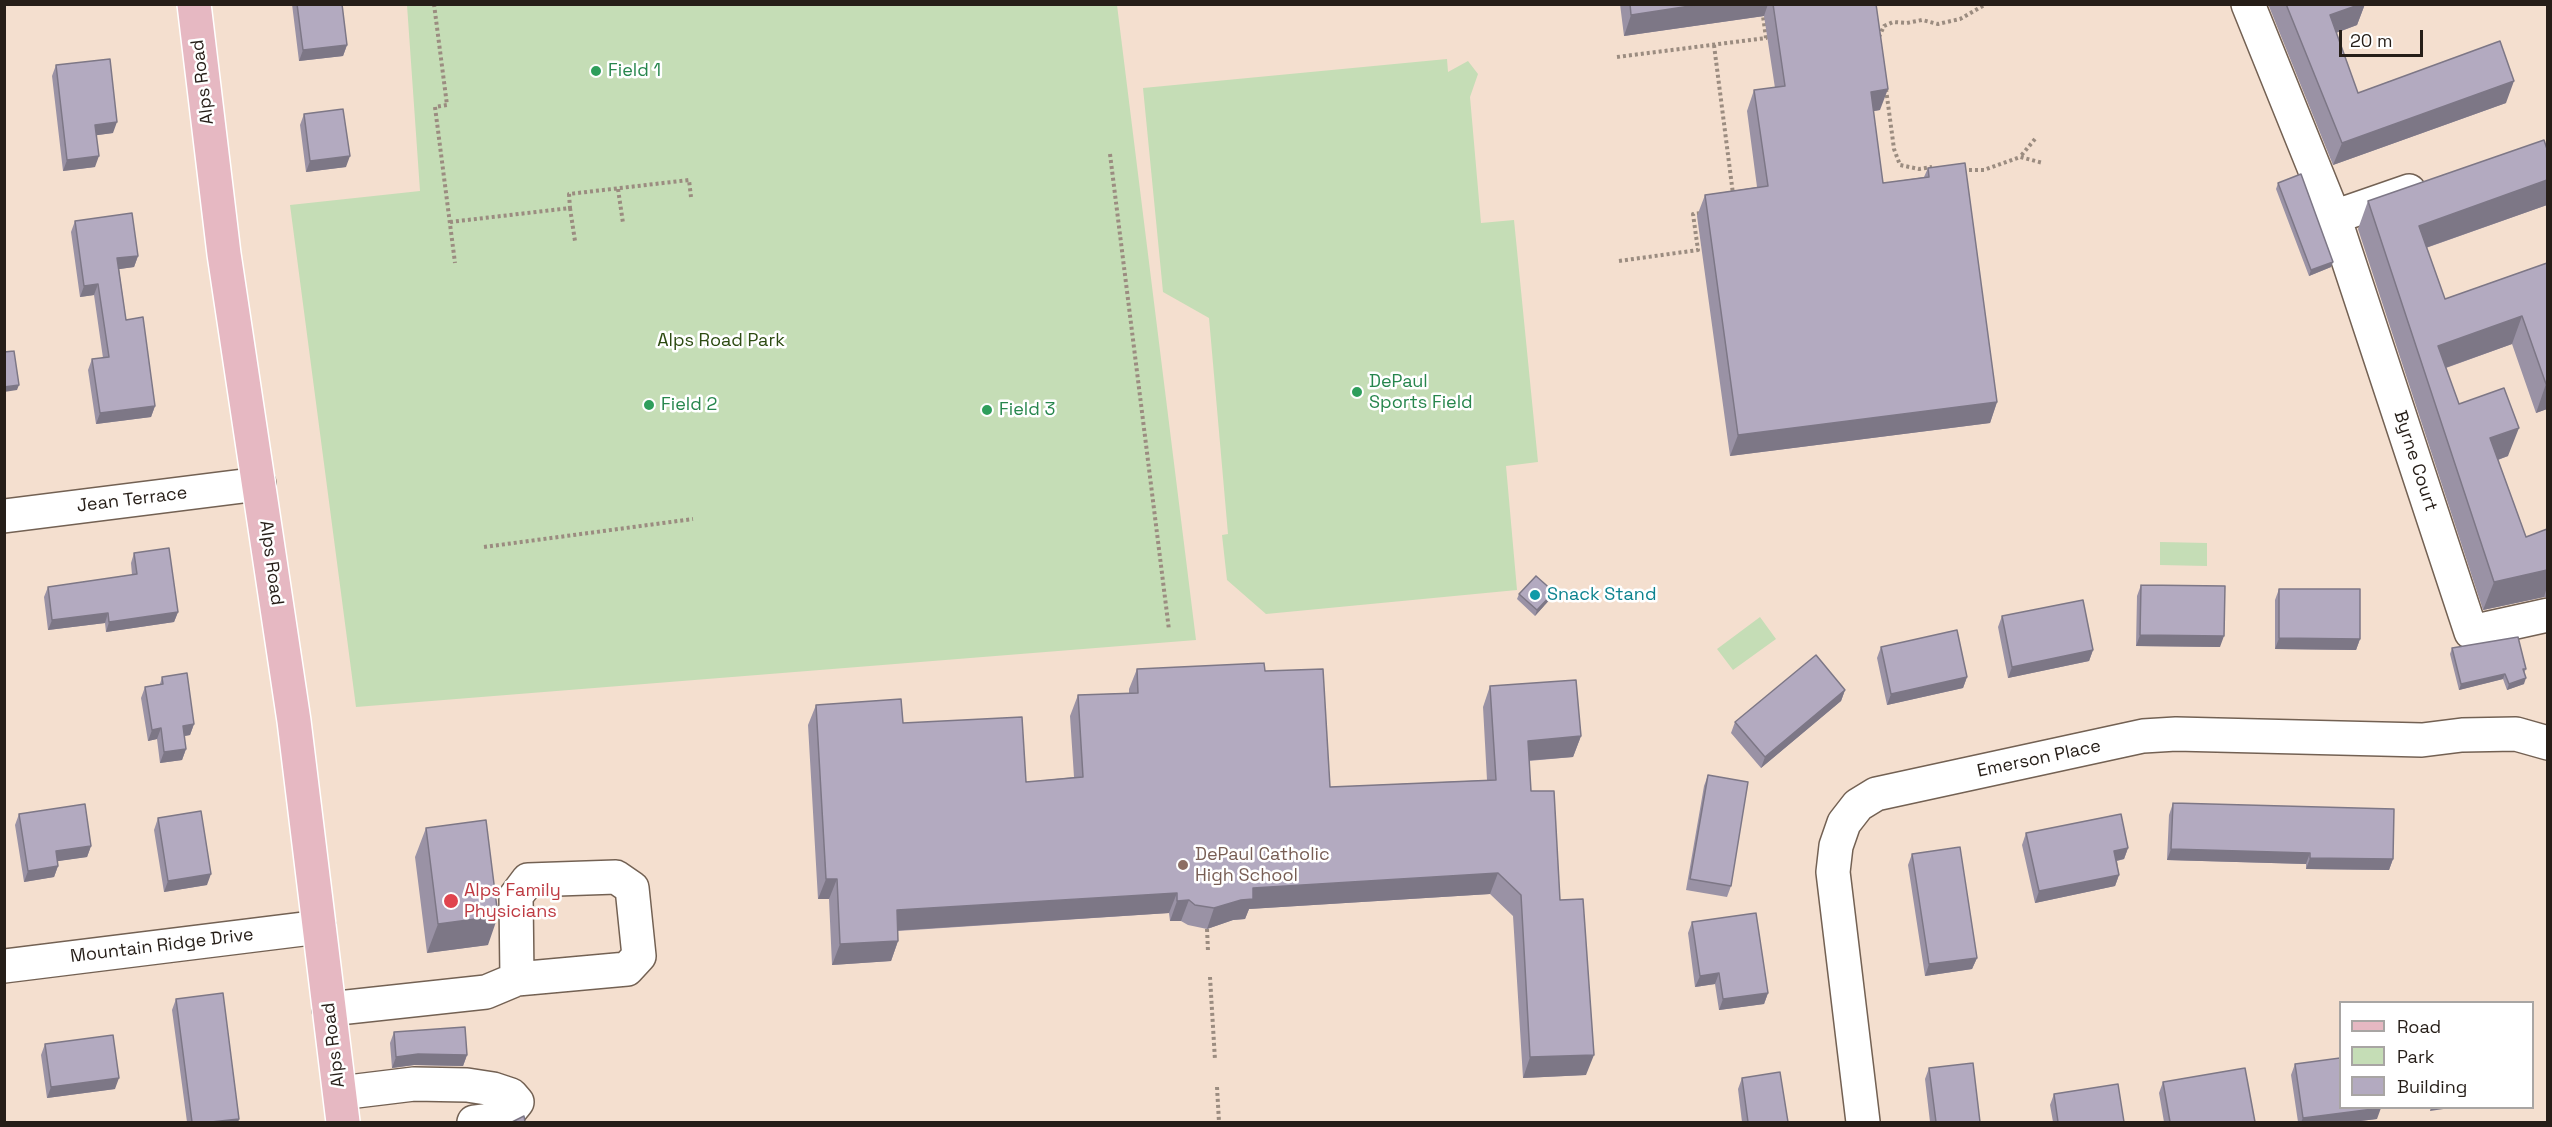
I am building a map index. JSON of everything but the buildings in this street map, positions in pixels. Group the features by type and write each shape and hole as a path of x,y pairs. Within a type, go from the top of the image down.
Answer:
{"main road":[{"name":"Alps Road","path":"194,4 224,254 294,721 341,1108"}],"street":[{"name":"Byrne Court","path":"2248,4 2334,217 2471,632 2547,615"},
{"path":"2334,217 2435,182"},
{"name":"Jean Terrace","path":"4,516 259,484"},
{"name":"Emerson Place","path":"1863,1122 1833,872 1836,846 1844,824 1858,805 1876,794 2154,735 2422,740 2462,735 2516,734 2547,743"},
{"name":"Mountain Ridge Drive","path":"4,966 319,927"},
{"path":"329,1009 486,992 517,979"},
{"path":"341,1108 414,1084 467,1085 493,1089 511,1095 517,1102 508,1113 498,1119 474,1122"}],"path":[{"path":"434,4 447,105 435,107 455,263"},
{"path":"1880,47 1879,36 1884,26 1893,22 1922,20 1938,24 1960,19 1986,4"},
{"path":"1617,57 1766,38 1763,16"},
{"path":"1714,45 1733,196"},
{"path":"1885,81 1894,149 1900,165 1919,169 1938,167"},
{"path":"1954,169 1984,170 2020,157 2035,139"},
{"path":"1110,153 1169,630"},
{"path":"2020,157 2043,163"},
{"path":"575,242 569,194 689,180 692,196"},
{"path":"618,189 623,223"},
{"path":"450,222 570,208"},
{"path":"1619,261 1698,250 1693,214 1714,211"},
{"path":"484,546 693,519"},
{"path":"1207,929 1208,951"},
{"path":"1210,977 1215,1060"},
{"path":"1217,1087 1219,1122"}],"green space":[{"name":"Alps Road Park","path":"407,5 1117,5 1196,640 356,707 290,205 420,191"},
{"name":"DePaul Sports Field","path":"1447,59 1448,72 1468,61 1478,74 1470,97 1481,223 1514,220 1538,462 1506,466 1517,590 1266,614 1227,580 1222,535 1228,534 1209,318 1163,292 1143,88"},
{"path":"2160,542 2207,543 2207,566 2160,565"},
{"path":"1760,617 1776,639 1733,670 1717,649"}],"place":[{"name":"Field 1","path":"596,71"},
{"name":"DePaul Sports Field","path":"1357,392"},
{"name":"Field 2","path":"649,405"},
{"name":"Field 3","path":"987,410"},
{"name":"Snack Stand","path":"1535,595"},
{"name":"DePaul Catholic High School","path":"1183,865"},
{"name":"Alps Family Physicians","path":"451,901"}]}
